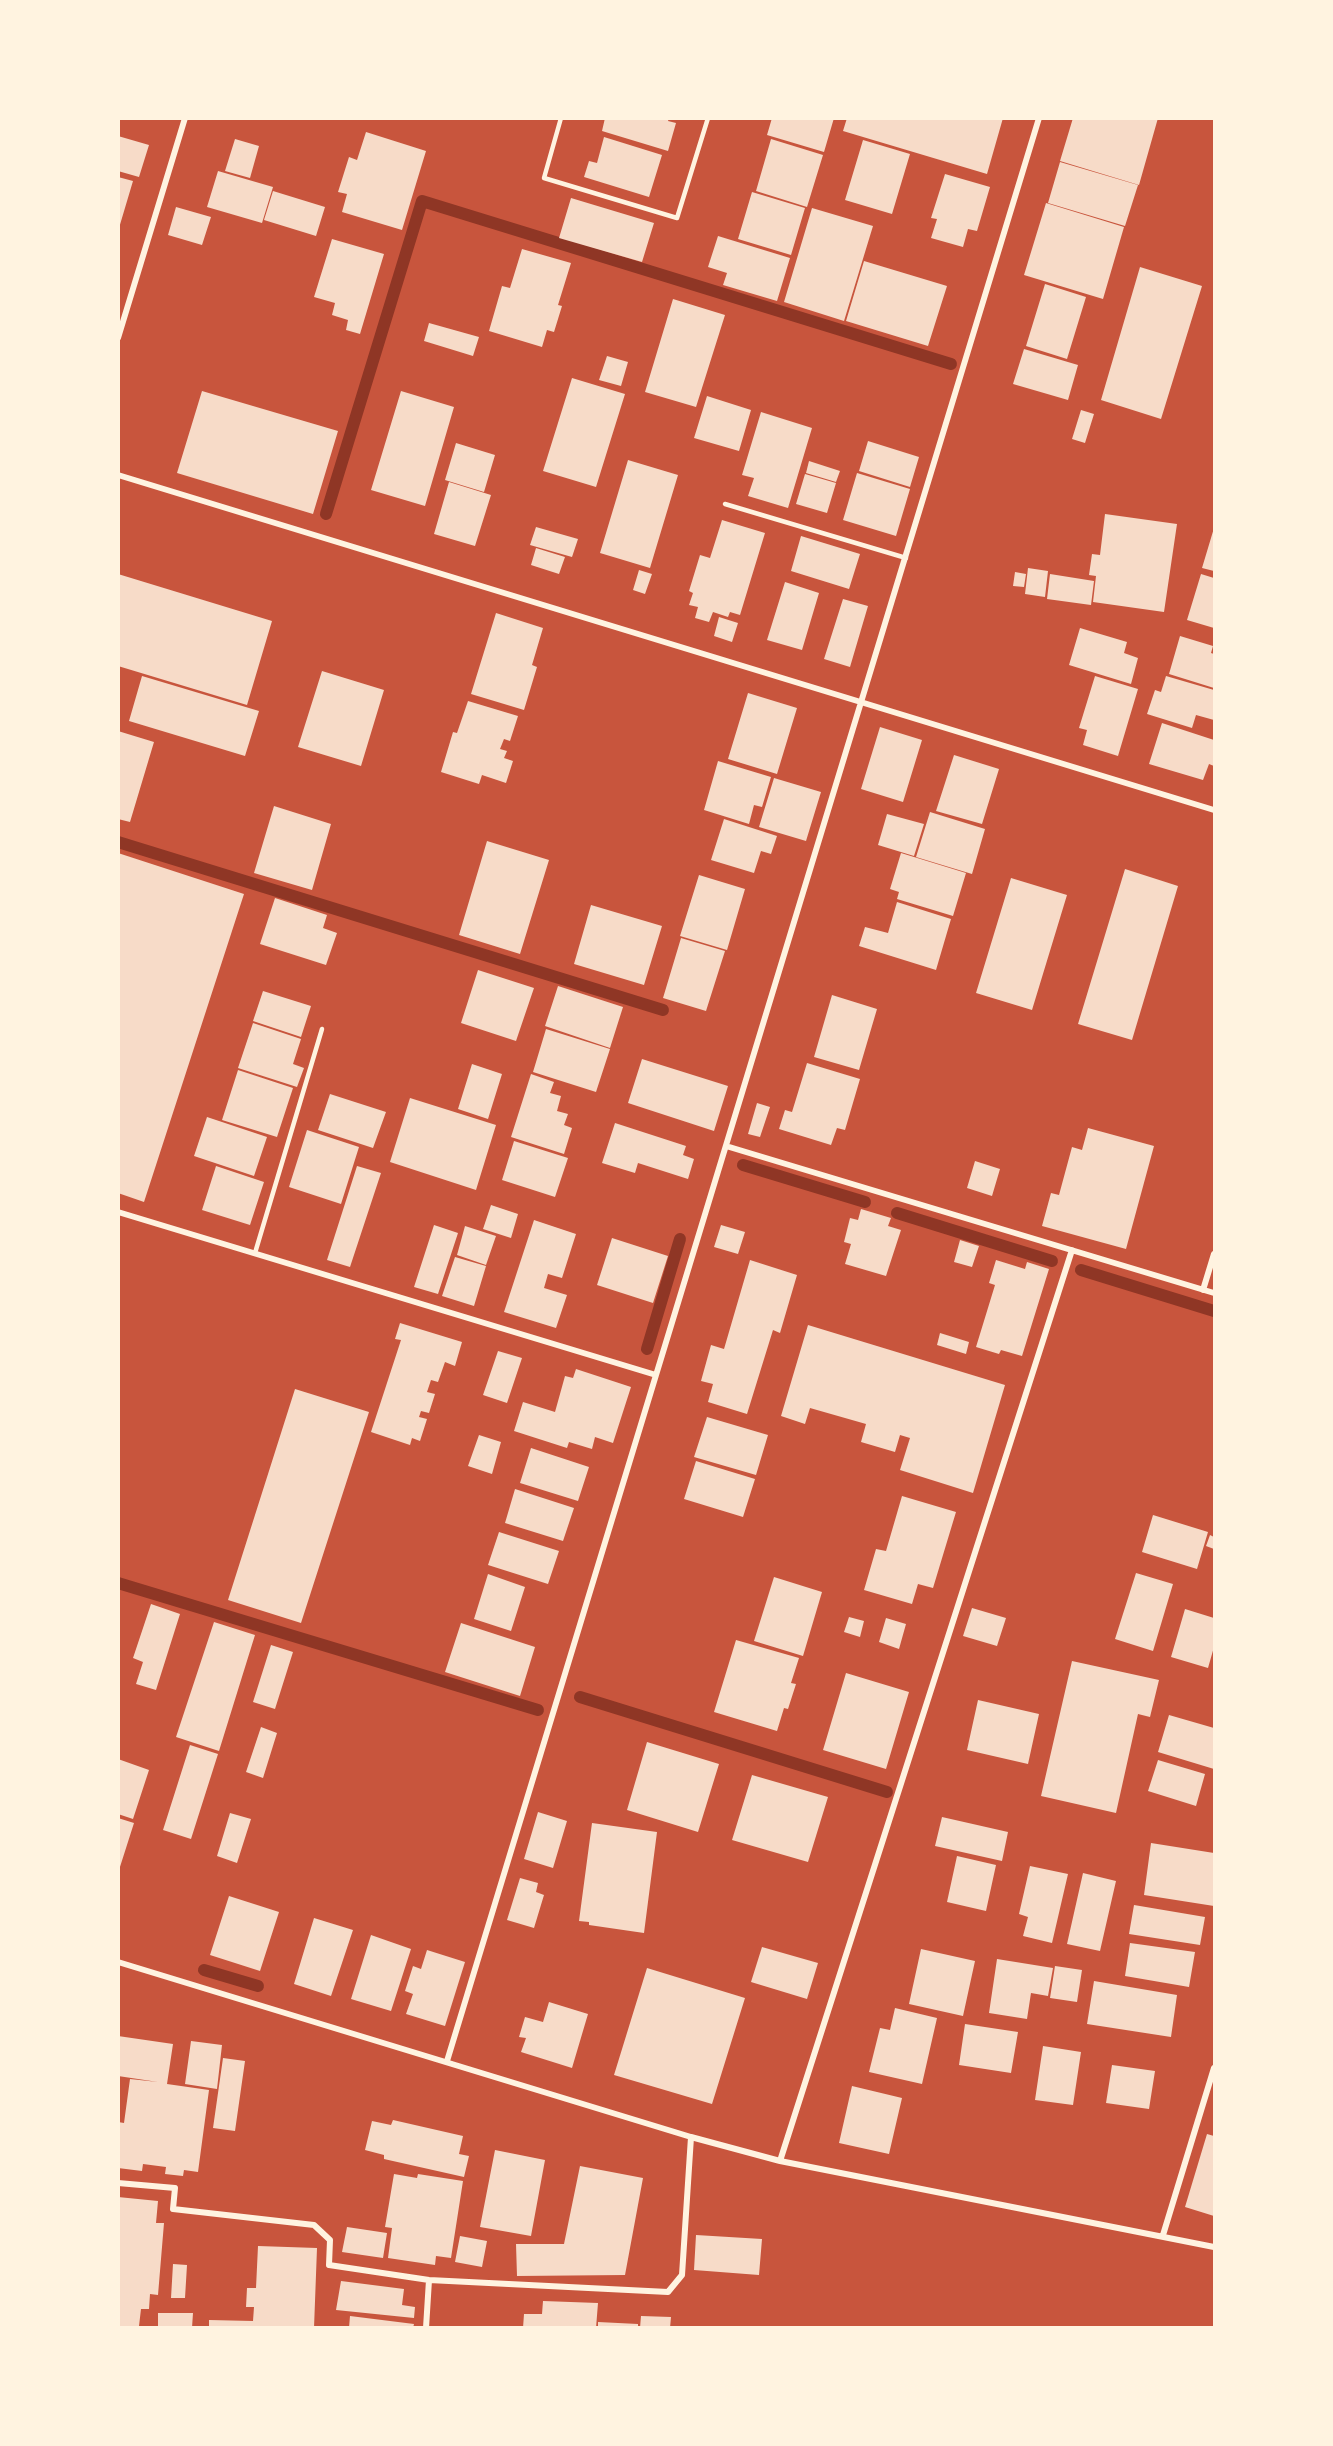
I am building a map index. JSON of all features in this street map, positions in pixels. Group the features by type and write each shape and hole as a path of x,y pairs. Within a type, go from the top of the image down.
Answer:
{"street":[{"path":"118,338 185,118"},
{"path":"447,2061 1040,118"},
{"path":"118,475 1215,810"},
{"path":"726,1146 1215,1293"},
{"path":"118,1212 656,1375"},
{"path":"780,2161 1072,1250"},
{"path":"1203,1290 1215,1254"},
{"path":"118,1962 691,2137 780,2161 1215,2247"},
{"path":"1162,2235 1215,2068"},
{"path":"118,2183 175,2188 173,2209 314,2225 330,2240 329,2265 429,2280 668,2292 682,2275 691,2137"},
{"path":"426,2328 429,2280"}],"lane":[{"path":"561,118 544,178 677,218 708,118"},
{"path":"725,504 906,558"},
{"path":"255,1253 322,1029"}],"building":[{"path":"605,118 669,118 668,121 676,123 668,151 602,131"},
{"path":"772,118 834,118 824,152 767,135"},
{"path":"847,118 1003,118 987,174 843,131"},
{"path":"1073,118 1158,118 1139,185 1060,161"},
{"path":"366,132 426,151 402,230 342,212 347,194 338,192 349,157 357,160"},
{"path":"118,136 149,145 139,177 118,171"},
{"path":"604,137 662,155 649,197 584,177 589,161 597,163"},
{"path":"235,139 259,146 250,178 225,171"},
{"path":"771,139 823,155 807,207 756,191"},
{"path":"863,140 910,154 892,214 845,200"},
{"path":"1060,162 1138,185 1125,226 1048,203"},
{"path":"218,171 273,187 262,223 207,207"},
{"path":"945,174 990,187 977,231 968,229 963,247 931,238 937,219 931,218"},
{"path":"118,177 133,181 119,228 118,228"},
{"path":"273,191 325,207 316,236 264,220"},
{"path":"752,192 805,208 791,255 738,239"},
{"path":"571,198 654,223 642,262 559,238"},
{"path":"1046,203 1124,227 1103,299 1024,275"},
{"path":"176,207 211,217 202,245 168,235"},
{"path":"812,208 873,226 844,321 784,302"},
{"path":"718,236 790,258 777,301 723,285 727,273 708,267"},
{"path":"332,239 384,254 360,334 346,330 348,320 332,315 335,303 314,297"},
{"path":"522,249 571,263 558,305 562,306 554,332 547,330 542,347 489,331 502,286 510,288"},
{"path":"864,261 947,286 928,346 846,321"},
{"path":"1140,267 1202,286 1161,419 1101,400"},
{"path":"1045,284 1086,297 1067,359 1026,346"},
{"path":"673,299 725,315 696,407 645,392"},
{"path":"429,323 479,337 473,356 424,341"},
{"path":"1024,349 1078,365 1068,400 1013,384"},
{"path":"607,356 628,362 621,386 599,380"},
{"path":"572,378 625,394 596,487 543,471"},
{"path":"202,391 338,431 313,514 177,473"},
{"path":"401,391 454,407 425,506 371,490"},
{"path":"707,396 751,410 739,451 694,438"},
{"path":"1081,410 1094,414 1085,443 1072,439"},
{"path":"761,412 812,428 788,508 748,496 754,478 742,475"},
{"path":"868,441 919,457 910,487 859,471"},
{"path":"456,443 495,455 484,492 445,480"},
{"path":"628,460 678,475 650,568 600,553"},
{"path":"809,461 840,471 836,482 806,473"},
{"path":"857,473 910,489 896,536 843,520"},
{"path":"805,474 836,483 827,513 796,504"},
{"path":"449,482 491,495 475,546 434,534"},
{"path":"1105,514 1177,524 1164,612 1093,602 1096,576 1089,575 1092,554 1100,555"},
{"path":"722,520 765,533 740,615 730,612 728,617 713,612 709,622 695,618 698,607 689,605 693,593 689,591 700,555 710,558"},
{"path":"536,527 578,539 572,557 530,545"},
{"path":"1214,528 1214,571 1202,568"},
{"path":"801,536 860,554 849,589 791,571"},
{"path":"536,548 565,557 559,574 531,565"},
{"path":"1028,568 1048,571 1045,597 1025,594"},
{"path":"639,570 652,574 645,594 633,590"},
{"path":"1015,572 1026,574 1024,587 1013,586"},
{"path":"118,574 272,621 247,705 118,666"},
{"path":"1050,574 1094,581 1091,605 1047,599"},
{"path":"1201,574 1214,578 1214,628 1187,620"},
{"path":"785,582 819,593 802,650 767,640"},
{"path":"843,599 868,606 850,667 824,659"},
{"path":"496,613 543,628 532,665 537,667 524,710 471,694"},
{"path":"719,617 738,623 732,642 714,636"},
{"path":"1080,628 1127,642 1124,653 1138,658 1131,684 1069,665"},
{"path":"1180,636 1213,646 1211,653 1214,654 1214,688 1169,674"},
{"path":"322,671 384,690 361,766 298,747"},
{"path":"142,676 259,711 245,756 129,721"},
{"path":"1095,676 1138,689 1118,756 1083,745 1087,730 1079,728"},
{"path":"1166,676 1214,690 1214,720 1196,715 1192,728 1147,714 1155,690 1161,692"},
{"path":"748,693 797,708 777,774 728,759"},
{"path":"468,701 518,716 510,741 504,739 500,749 507,751 504,758 513,761 506,783 482,775 479,784 441,772 453,732 457,733"},
{"path":"1162,723 1214,740 1214,766 1209,764 1203,780 1149,764"},
{"path":"880,727 922,740 903,802 861,789"},
{"path":"118,731 154,742 130,822 118,819"},
{"path":"954,755 999,769 982,824 936,811"},
{"path":"718,761 771,777 762,807 754,805 749,824 704,810"},
{"path":"774,778 821,792 806,841 759,827"},
{"path":"274,806 331,824 312,890 254,873"},
{"path":"930,812 985,829 972,874 916,857"},
{"path":"887,814 924,824 914,856 878,845"},
{"path":"724,819 777,836 771,854 761,851 754,873 711,860"},
{"path":"487,841 549,860 520,954 459,935"},
{"path":"118,853 244,894 144,1202 118,1193"},
{"path":"901,853 966,873 953,916 897,899 899,892 890,889"},
{"path":"1125,869 1178,886 1132,1040 1078,1024"},
{"path":"699,875 745,889 727,950 680,936"},
{"path":"1011,878 1067,895 1032,1010 976,993"},
{"path":"275,898 327,915 323,928 337,933 326,965 260,944"},
{"path":"897,902 951,919 936,970 859,946 865,927 888,933"},
{"path":"591,905 662,926 644,985 574,964"},
{"path":"681,938 725,951 706,1011 663,998"},
{"path":"478,970 534,988 516,1041 461,1023"},
{"path":"558,986 623,1007 610,1048 545,1026"},
{"path":"263,991 311,1006 301,1037 253,1021"},
{"path":"832,995 877,1009 859,1070 814,1057"},
{"path":"253,1023 301,1039 293,1064 304,1068 297,1087 238,1068"},
{"path":"546,1029 610,1049 596,1092 533,1072"},
{"path":"642,1059 728,1086 714,1131 628,1103"},
{"path":"807,1063 860,1079 845,1130 837,1128 831,1145 779,1129 785,1110 792,1112"},
{"path":"472,1064 502,1074 488,1119 458,1109"},
{"path":"238,1070 293,1088 277,1137 222,1120"},
{"path":"531,1074 554,1082 550,1093 561,1096 557,1111 568,1114 564,1125 572,1128 564,1154 511,1137"},
{"path":"330,1094 386,1112 373,1148 318,1130"},
{"path":"410,1098 496,1125 476,1190 390,1162"},
{"path":"757,1103 770,1107 760,1137 748,1134"},
{"path":"207,1117 267,1137 254,1176 194,1156"},
{"path":"615,1123 686,1146 683,1155 694,1159 688,1179 638,1163 635,1173 602,1163"},
{"path":"1088,1128 1154,1146 1126,1249 1042,1226 1051,1193 1059,1195 1072,1147 1082,1150"},
{"path":"307,1130 359,1147 341,1204 289,1187"},
{"path":"514,1141 568,1158 555,1197 502,1180"},
{"path":"975,1161 1000,1169 992,1196 967,1188"},
{"path":"216,1166 264,1182 250,1225 202,1210"},
{"path":"357,1166 381,1173 350,1267 327,1260"},
{"path":"491,1205 518,1214 511,1238 483,1229"},
{"path":"861,1209 891,1218 888,1226 901,1230 886,1276 845,1264 851,1244 844,1242 850,1218 858,1220"},
{"path":"534,1220 576,1234 562,1278 548,1274 544,1288 567,1295 556,1328 504,1312"},
{"path":"434,1225 458,1233 438,1294 414,1287"},
{"path":"721,1225 745,1232 738,1254 714,1247"},
{"path":"465,1226 496,1236 486,1265 457,1255"},
{"path":"612,1238 668,1256 653,1303 597,1285"},
{"path":"960,1240 979,1246 972,1267 954,1262"},
{"path":"455,1257 486,1266 474,1306 442,1296"},
{"path":"750,1260 797,1275 780,1333 773,1330 747,1414 708,1402 713,1384 701,1381 711,1345 724,1349"},
{"path":"996,1260 1025,1269 1027,1262 1049,1269 1022,1356 1001,1350 999,1354 976,1347 995,1285 989,1283"},
{"path":"400,1323 462,1342 455,1366 445,1362 438,1382 431,1380 427,1392 435,1394 429,1413 421,1411 419,1417 427,1419 420,1441 412,1438 410,1445 371,1432 401,1340 395,1339"},
{"path":"808,1325 1005,1385 973,1493 900,1470 910,1438 900,1435 895,1452 861,1442 866,1424 810,1408 805,1424 781,1416"},
{"path":"940,1333 969,1342 966,1354 937,1345"},
{"path":"498,1351 522,1358 507,1403 483,1395"},
{"path":"576,1369 631,1387 613,1443 595,1437 592,1449 569,1442 567,1448 514,1431 523,1402 555,1412 565,1376 573,1378"},
{"path":"295,1389 369,1412 301,1623 228,1600"},
{"path":"707,1417 768,1435 756,1475 694,1457"},
{"path":"479,1435 501,1442 492,1474 468,1466"},
{"path":"531,1448 589,1467 578,1501 520,1483"},
{"path":"696,1461 755,1479 743,1517 684,1499"},
{"path":"515,1489 574,1508 563,1541 505,1523"},
{"path":"902,1496 956,1512 933,1588 918,1584 912,1604 864,1590 876,1549 886,1551"},
{"path":"1153,1515 1208,1532 1197,1569 1142,1552"},
{"path":"499,1532 559,1551 548,1584 488,1565"},
{"path":"1210,1535 1214,1537 1214,1549 1206,1546"},
{"path":"1136,1573 1173,1584 1153,1651 1115,1639"},
{"path":"488,1574 525,1587 511,1631 474,1619"},
{"path":"774,1577 822,1592 803,1656 754,1641"},
{"path":"151,1604 180,1614 156,1690 136,1684 143,1662 133,1658"},
{"path":"972,1608 1006,1618 997,1646 963,1636"},
{"path":"1185,1609 1214,1618 1214,1647 1208,1668 1171,1657"},
{"path":"849,1617 864,1621 860,1637 844,1632"},
{"path":"886,1618 906,1624 899,1649 879,1642"},
{"path":"214,1622 255,1635 219,1751 176,1737"},
{"path":"461,1623 535,1647 520,1696 445,1672"},
{"path":"736,1640 799,1658 791,1683 796,1684 788,1709 784,1708 777,1731 714,1712"},
{"path":"271,1645 293,1652 275,1709 253,1702"},
{"path":"1072,1661 1159,1680 1150,1717 1138,1714 1116,1813 1041,1796"},
{"path":"846,1673 909,1692 886,1769 823,1750"},
{"path":"978,1700 1039,1714 1028,1764 967,1750"},
{"path":"1169,1715 1214,1728 1214,1769 1158,1752"},
{"path":"261,1727 277,1733 263,1778 246,1772"},
{"path":"647,1742 719,1764 698,1832 627,1810"},
{"path":"190,1745 218,1754 191,1839 163,1830"},
{"path":"118,1759 149,1770 133,1819 118,1814"},
{"path":"1158,1760 1205,1774 1196,1806 1148,1791"},
{"path":"752,1775 828,1797 808,1862 732,1840"},
{"path":"538,1812 567,1821 553,1868 524,1859"},
{"path":"230,1813 251,1819 237,1863 217,1856"},
{"path":"942,1817 1008,1832 1002,1861 935,1846"},
{"path":"118,1818 134,1823 119,1870 118,1870"},
{"path":"592,1823 657,1832 644,1933 589,1925 589,1922 579,1921"},
{"path":"1151,1843 1214,1853 1214,1906 1144,1895"},
{"path":"957,1856 996,1865 986,1911 947,1902"},
{"path":"1030,1866 1068,1874 1052,1943 1023,1936 1028,1917 1019,1914"},
{"path":"1083,1873 1116,1881 1100,1951 1067,1944"},
{"path":"520,1878 538,1883 536,1892 544,1895 534,1928 507,1920"},
{"path":"229,1896 279,1912 260,1971 210,1955"},
{"path":"1134,1905 1205,1917 1200,1945 1129,1934"},
{"path":"314,1918 353,1930 331,1996 294,1984"},
{"path":"371,1935 411,1949 391,2011 351,1999"},
{"path":"1130,1943 1195,1952 1189,1987 1125,1976"},
{"path":"762,1947 818,1963 807,1999 751,1982"},
{"path":"921,1949 975,1961 963,2016 909,2004"},
{"path":"427,1950 465,1962 445,2026 406,2014 413,1994 405,1991 413,1966 421,1969"},
{"path":"997,1959 1053,1968 1048,1996 1031,1993 1027,2019 989,2013"},
{"path":"1055,1966 1082,1970 1077,2002 1050,1998"},
{"path":"647,1968 745,1998 712,2104 614,2075"},
{"path":"1094,1981 1177,1995 1171,2037 1087,2024"},
{"path":"549,2002 588,2014 572,2068 521,2052 526,2038 519,2037 525,2017 543,2022"},
{"path":"895,2008 937,2018 922,2084 869,2072 880,2028 890,2030"},
{"path":"965,2024 1018,2032 1011,2073 959,2065"},
{"path":"118,2036 173,2044 167,2084 209,2090 198,2172 184,2170 183,2176 165,2174 166,2167 143,2164 142,2171 118,2168 118,2122 124,2123 130,2079 158,2082 118,2076"},
{"path":"191,2041 222,2045 217,2089 185,2084"},
{"path":"1043,2046 1081,2052 1073,2105 1035,2100"},
{"path":"223,2058 245,2061 235,2131 213,2128"},
{"path":"1112,2065 1155,2071 1149,2109 1106,2103"},
{"path":"852,2086 902,2098 889,2154 839,2143"},
{"path":"393,2120 463,2136 459,2154 469,2156 464,2177 384,2159 384,2155 365,2150 372,2121 391,2125"},
{"path":"1207,2134 1214,2136 1214,2216 1185,2207"},
{"path":"495,2150 545,2160 531,2236 480,2227"},
{"path":"580,2166 643,2178 625,2275 517,2276 516,2244 564,2244"},
{"path":"394,2174 417,2178 418,2174 463,2181 451,2258 436,2256 435,2265 388,2258 392,2228 385,2227"},
{"path":"118,2197 158,2201 156,2223 164,2223 158,2295 150,2294 149,2309 141,2309 139,2326 118,2327"},
{"path":"347,2227 387,2233 383,2258 342,2252"},
{"path":"696,2235 762,2239 759,2275 694,2270"},
{"path":"460,2236 487,2241 482,2267 455,2262"},
{"path":"258,2246 317,2248 314,2328 209,2328 209,2320 253,2321 254,2307 246,2307 247,2288 256,2288"},
{"path":"173,2264 187,2265 185,2298 171,2298"},
{"path":"341,2281 404,2289 402,2305 415,2307 414,2318 336,2310"},
{"path":"543,2301 598,2303 596,2328 523,2328 524,2314 542,2314"},
{"path":"158,2313 193,2313 192,2328 158,2328"},
{"path":"350,2316 414,2324 413,2328 349,2328"},
{"path":"641,2316 671,2317 670,2328 640,2328"},
{"path":"598,2322 638,2324 638,2328 598,2328"}],"waterway":[{"path":"326,514 422,201 951,364"},
{"path":"118,842 663,1010"},
{"path":"743,1165 865,1202"},
{"path":"897,1213 1052,1261"},
{"path":"647,1349 680,1239"},
{"path":"1081,1270 1214,1311"},
{"path":"118,1583 538,1710"},
{"path":"580,1697 887,1792"},
{"path":"204,1970 258,1986"}]}
